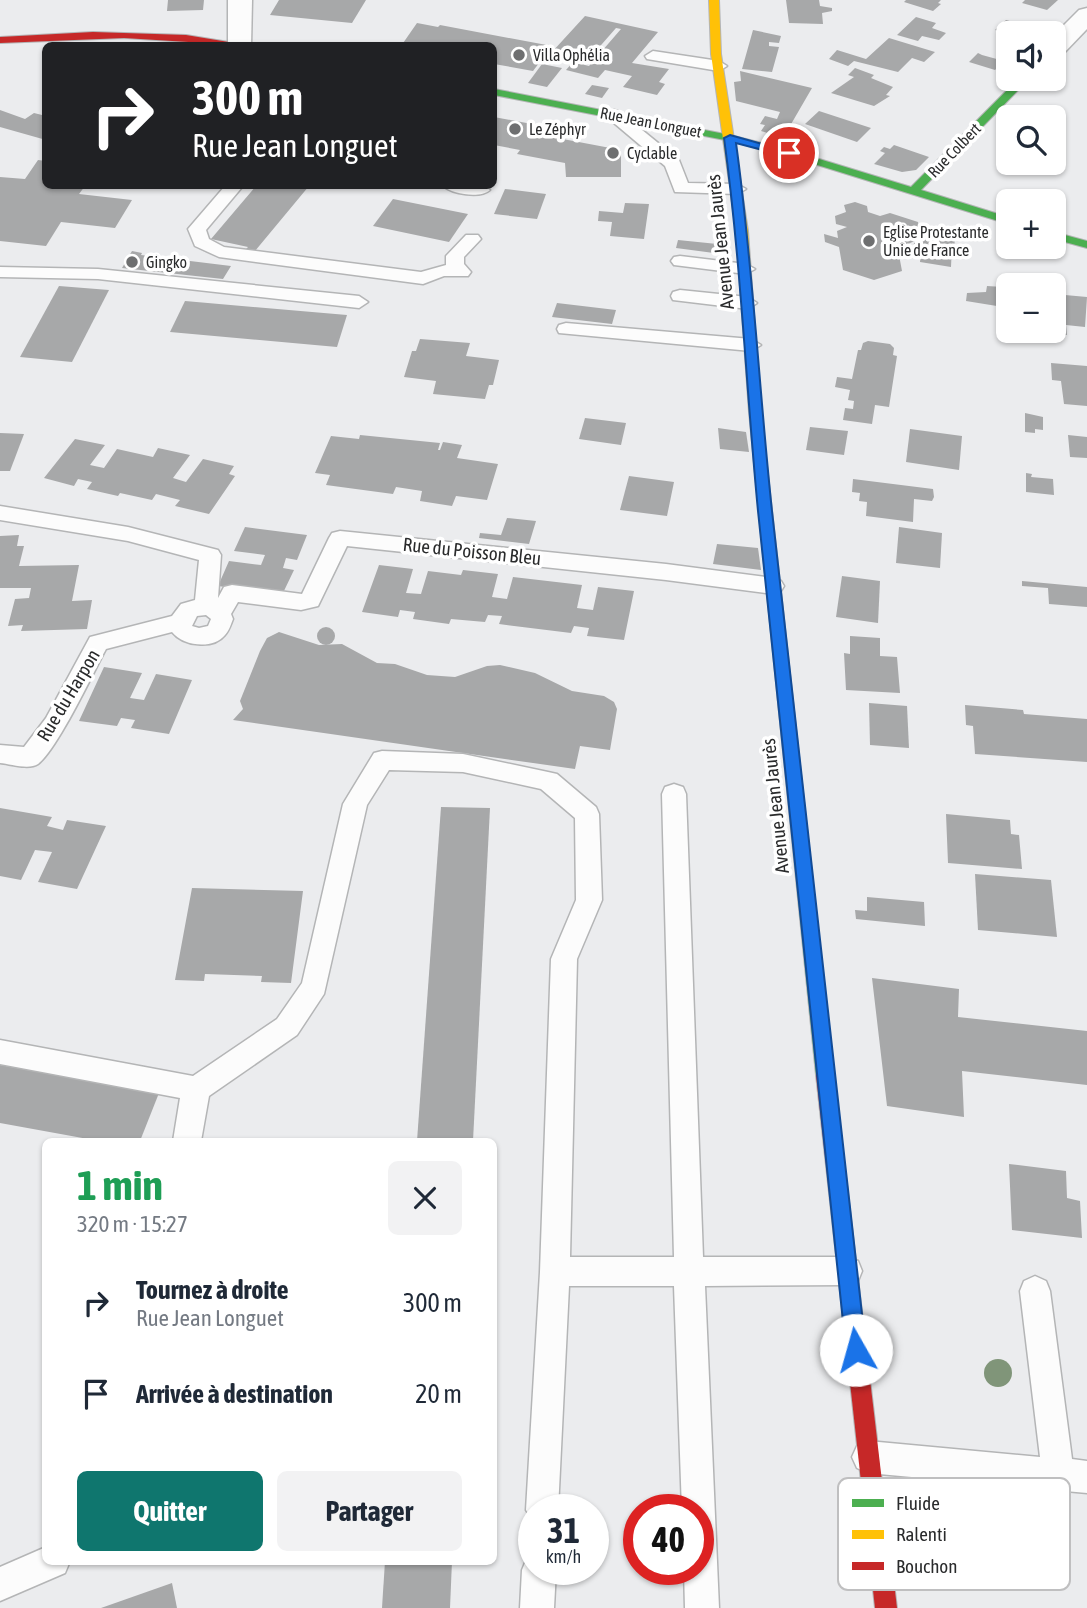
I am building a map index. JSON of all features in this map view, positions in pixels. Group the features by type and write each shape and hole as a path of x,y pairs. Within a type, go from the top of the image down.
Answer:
{"street":[{"path":"240,0 244,42"},
{"name":"Avenue Jean Jaurès","path":"715,0 719,66 746,269 773,586 871,1478"},
{"path":"1066,37 1087,15"},
{"path":"0,40 56,36 156,35 218,42"},
{"name":"Rue Colbert","path":"914,191 1012,91"},
{"name":"Rue Jean Longuet","path":"497,93 730,138 996,216"},
{"path":"1066,239 1087,245"},
{"name":"Avenue Jean Jaurès","path":"884,1590 886,1608"}],"lane":[{"path":"653,56 719,66"},
{"path":"614,115 673,164 681,188 737,189"},
{"path":"231,189 197,229 201,242 219,252 423,278 442,270 463,272 455,265 455,256 472,239"},
{"path":"474,189 481,190"},
{"path":"680,261 746,269"},
{"path":"0,272 99,274 359,302"},
{"path":"680,296 748,303"},
{"path":"566,329 751,345"},
{"path":"0,513 128,534 210,555 213,610"},
{"name":"Rue du Poisson Bleu","path":"213,610 232,593 301,602 310,600 340,538 666,572 773,586"},
{"name":"Rue du Harpon","path":"0,754 30,757 54,724 97,643 180,622 189,610 213,610"},
{"path":"0,1052 196,1089 287,1027 315,986 355,804 382,760 463,763 548,781 587,814 589,900 564,959 555,1272 543,1494"},
{"path":"674,794 702,1608"},
{"path":"188,1138 196,1089"},
{"path":"555,1272 847,1271"},
{"path":"868,1457 1072,1476 1035,1292"},
{"path":"0,1584 44,1565"},
{"path":"537,1608 538,1585"}],"building":[{"path":"168,0 204,0 203,10 167,11"},
{"path":"279,0 366,0 352,23 270,15"},
{"path":"786,0 819,0 820,6 832,8 832,11 822,13 823,24 789,23"},
{"path":"941,0 938,3 941,4 933,11 904,2"},
{"path":"1025,0 1058,0 1047,10 1022,3"},
{"path":"585,16 658,32 632,63 669,69 659,82 665,84 657,95 623,87 632,76 605,70 598,78 566,70 573,62 589,66 621,29 616,28 588,60 552,52"},
{"path":"916,17 936,23 932,28 946,33 939,40 922,36 918,41 897,35"},
{"name":"Villa Ophélia","path":"417,23 552,46 533,71 497,65 497,42 404,42"},
{"path":"753,30 781,36 779,43 769,42 769,46 779,47 772,72 742,69"},
{"path":"889,38 935,52 924,62 912,58 898,72 854,61 848,66 829,59 837,50 866,59"},
{"path":"978,53 996,59 996,69 995,70 969,62"},
{"path":"542,64 562,68 547,87 528,83"},
{"path":"855,68 874,75 871,78 893,87 886,95 890,96 874,106 831,93 854,77 848,75"},
{"path":"740,71 812,88 783,138 761,131 765,125 760,124 765,116 777,119 780,112 736,101 734,82 741,81"},
{"path":"592,85 609,88 602,98 585,94"},
{"path":"0,110 25,119 34,113 42,115 42,139 0,127"},
{"path":"819,111 871,128 857,142 805,124"},
{"path":"497,118 537,125 531,133 621,150 621,177 566,177 565,163 517,154 520,150 497,146"},
{"path":"894,145 929,157 916,170 902,172 874,164 885,153 880,151 884,147 890,149"},
{"path":"38,160 42,160 42,189 83,189 79,194 132,200 115,228 61,222 46,246 0,241 0,177 25,179"},
{"path":"253,189 307,189 255,251 211,239"},
{"path":"505,189 546,194 537,219 494,214"},
{"path":"393,199 468,214 449,242 373,226"},
{"name":"Eglise Protestante Unie de France","path":"855,202 867,206 868,212 880,216 890,213 918,222 921,238 908,244 910,252 899,255 902,271 874,280 843,270 839,247 825,242 824,234 838,238 837,231 847,227 836,224 835,216 846,212 844,205"},
{"path":"625,203 649,204 644,239 610,236 612,222 598,221 599,211 623,213"},
{"path":"926,231 956,235 954,246 952,245 951,267 920,262 921,253 913,248 914,243 924,241"},
{"path":"678,240 727,245 729,255 676,248"},
{"path":"132,251 142,253 141,255 231,266 223,279 122,268"},
{"path":"59,286 109,290 72,362 20,357"},
{"path":"987,286 996,287 996,306 966,301 967,293 986,292"},
{"path":"1066,295 1087,297 1085,327 1066,325"},
{"path":"185,301 347,315 337,347 170,332"},
{"path":"557,303 616,310 612,324 552,317"},
{"path":"420,339 470,343 466,356 499,360 493,385 489,385 485,399 433,394 436,381 404,377 412,351 416,351"},
{"path":"868,341 890,344 894,348 893,355 897,356 889,407 875,405 872,424 843,420 845,408 853,409 854,401 848,400 850,390 835,387 837,377 852,379 858,350"},
{"path":"1051,363 1087,366 1087,406 1064,404 1061,381 1052,380"},
{"path":"1025,413 1043,417 1043,430 1025,432"},
{"path":"585,418 626,423 621,445 579,439"},
{"path":"810,427 848,431 844,455 806,450"},
{"path":"718,428 746,432 749,452 720,449"},
{"path":"910,429 962,436 959,470 906,462"},
{"path":"0,433 24,434 10,471 0,471"},
{"path":"360,435 440,443 438,450 443,442 462,445 457,458 498,464 487,500 456,496 452,506 420,501 422,491 396,487 393,494 326,485 330,475 315,473 331,436 359,439"},
{"path":"1068,435 1087,437 1087,458 1070,457"},
{"path":"75,439 105,445 90,465 104,468 117,449 153,457 158,448 190,455 173,478 186,482 203,459 234,466 229,474 235,476 209,514 175,506 180,500 156,494 152,500 120,493 118,496 87,489 92,482 78,479 74,486 44,478"},
{"path":"1026,473 1032,474 1031,477 1053,479 1054,495 1026,492"},
{"path":"629,476 674,482 667,516 620,510"},
{"path":"853,479 933,489 934,497 932,501 914,499 913,522 866,516 867,502 859,501 860,493 852,492"},
{"path":"507,518 536,521 529,544 479,538 480,533 501,535"},
{"path":"245,527 307,535 297,560 286,558 283,568 294,570 282,595 218,586 229,561 261,565 265,555 234,551"},
{"path":"899,527 942,533 940,568 896,563"},
{"path":"19,535 17,546 24,546 19,566 79,565 72,601 92,600 87,629 21,631 23,625 8,626 15,599 29,598 31,588 0,588 0,536"},
{"path":"717,544 758,548 761,570 713,564"},
{"path":"379,565 413,569 406,593 421,594 428,571 461,575 463,570 498,574 492,597 507,599 513,577 582,585 577,608 593,610 598,587 634,591 624,640 587,636 589,628 574,626 571,633 499,624 502,616 488,615 485,622 451,619 449,624 413,619 415,612 400,610 398,617 362,612"},
{"path":"842,576 880,581 878,623 836,617"},
{"path":"1022,581 1087,587 1087,607 1049,604 1048,588 1022,586"},
{"path":"326,627 332,630 335,636 332,642 326,645 320,642 317,636 320,630"},
{"path":"279,632 319,645 342,644 377,663 395,664 427,675 455,677 487,666 500,665 535,673 572,691 604,696 614,702 617,709 610,750 580,746 575,769 233,720 243,709 240,701 260,651 267,638"},
{"path":"850,636 880,638 880,656 897,657 900,693 846,690 844,653 850,654"},
{"path":"104,667 142,673 130,698 144,700 156,674 192,680 169,734 131,728 135,720 121,718 117,726 79,721"},
{"path":"869,703 907,706 909,748 870,745"},
{"path":"965,705 1023,710 1024,714 1087,719 1087,762 975,754 973,726 966,725"},
{"path":"441,807 490,808 473,1138 417,1138"},
{"path":"0,808 52,817 47,826 63,830 67,820 106,826 77,889 38,882 52,852 35,850 21,880 0,876"},
{"path":"946,814 1010,820 1011,834 1019,835 1022,869 948,863"},
{"path":"975,874 1051,880 1057,937 978,930"},
{"path":"192,888 303,891 291,983 261,982 262,976 205,974 204,981 175,980"},
{"path":"867,897 924,902 925,926 856,919 855,910 867,911"},
{"path":"872,978 959,989 958,1017 1087,1031 1087,1085 962,1071 964,1117 887,1106"},
{"path":"0,1065 159,1093 141,1138 82,1138 0,1123"},
{"path":"1009,1164 1066,1171 1067,1198 1080,1201 1082,1238 1012,1230"},
{"path":"385,1565 452,1565 450,1608 382,1608"},
{"path":"172,1583 177,1608 101,1608"}],"traffic: fast":[{"path":"914,191 1012,91"},
{"path":"497,93 730,138 789,153 996,217"},
{"path":"1066,239 1087,245"},
{"path":"770,555 825,1075"}],"traffic: slow":[{"path":"714,0 716,54 742,231 755,412 770,555"}],"traffic: jam":[{"path":"0,40 124,35 223,42"},
{"path":"825,1075 871,1478"},
{"path":"884,1590 886,1608"}],"place":[{"name":"Villa Ophélia","path":"519,55"},
{"name":"Le Zéphyr","path":"515,129"},
{"name":"Cyclable","path":"613,153"},
{"name":"Eglise Protestante Unie de France","path":"869,241"},
{"name":"Gingko","path":"132,262"}],"route":[{"path":"789,153 730,138 742,231 765,511 856,1350"}]}
